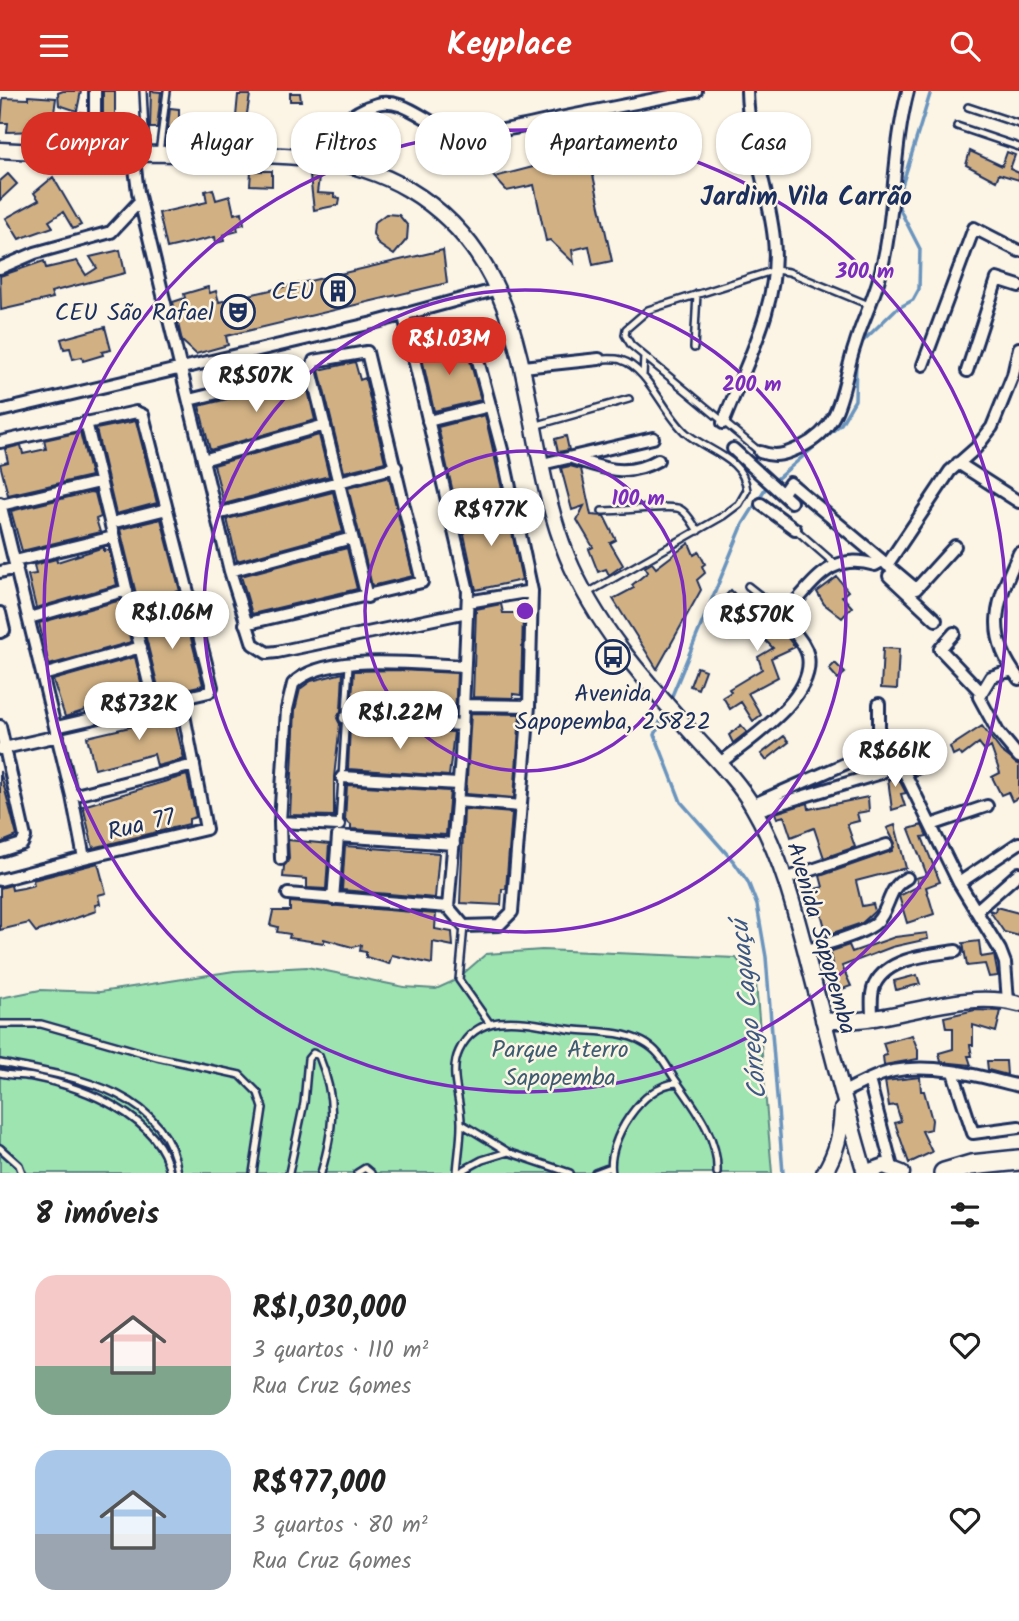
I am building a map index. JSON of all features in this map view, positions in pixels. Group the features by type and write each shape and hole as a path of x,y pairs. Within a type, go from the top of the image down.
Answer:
{"highway":[{"path":"944,1173 971,1165 1019,1160"}],"main road":[{"name":"Avenida Sapopemba","path":"0,150 21,151"},
{"name":"Avenida Sapopemba","path":"152,153 291,157"},
{"name":"Avenida Sapopemba","path":"379,175 409,189 438,209 467,237 484,260 498,289 523,367 551,506 568,557 586,594 605,628 653,690 754,808 776,852 806,951 864,1173"},
{"path":"823,1020 848,1023 951,1004 1013,1002"},
{"path":"829,1042 848,1023"},
{"path":"824,1173 836,1150 841,1131 842,1093"},
{"path":"864,1173 897,1170"}],"street":[{"path":"95,91 95,112"},
{"path":"360,112 385,103 414,111 452,131 464,132 516,127 696,91"},
{"path":"723,423 768,309 775,270 771,221 747,91"},
{"path":"760,452 776,456 810,443 836,418 842,405 855,345 883,259 898,133 908,91"},
{"path":"0,159 17,151"},
{"path":"143,175 140,201 230,571 253,644 267,653 532,591"},
{"path":"0,268 44,250 111,232 140,201"},
{"path":"923,365 974,228 1019,251"},
{"path":"967,371 997,279 1019,286"},
{"path":"0,411 404,316 498,289"},
{"path":"404,316 466,573 468,607 462,725 447,907"},
{"path":"288,894 447,907 464,926 499,925 512,912 529,706 532,591 512,495 471,334 467,329 409,339"},
{"path":"882,564 958,463 976,448 992,427 1013,375 1019,348"},
{"path":"245,624 367,597 421,584 423,580 366,351 314,361 311,370 367,597"},
{"path":"523,367 599,359"},
{"path":"189,400 311,370"},
{"path":"428,421 490,406"},
{"path":"0,442 136,412 143,415 212,689 57,731 3,749"},
{"path":"86,422 154,704"},
{"path":"203,460 325,425"},
{"path":"542,464 653,438"},
{"path":"733,449 785,509 794,529"},
{"path":"572,458 627,471 644,468 658,460"},
{"path":"958,463 1019,502"},
{"path":"217,514 396,467"},
{"path":"85,858 57,731 0,504 100,482"},
{"path":"785,490 790,483 802,492 882,564 936,620"},
{"path":"450,510 512,495"},
{"path":"761,504 785,509"},
{"path":"111,523 167,509"},
{"path":"0,572 16,564 113,537"},
{"path":"230,571 352,538"},
{"path":"719,764 790,705 802,689 806,678 807,653 785,615 835,564 859,560 882,564 917,589 955,546"},
{"path":"1018,555 996,619 995,632 998,646 1019,679"},
{"path":"29,618 127,590"},
{"path":"131,607 187,598"},
{"path":"0,613 1,631"},
{"path":"954,633 940,649 980,691 981,703 998,732 1019,757"},
{"path":"43,675 141,647"},
{"path":"281,859 280,822 289,689 296,681 310,673 349,665 465,666"},
{"path":"980,691 995,674 1012,670"},
{"path":"72,796 194,765 181,699"},
{"path":"754,808 874,751 879,742 879,704"},
{"path":"463,705 529,706"},
{"path":"345,718 462,725"},
{"path":"0,726 3,749 26,837 22,844 0,852"},
{"path":"892,747 959,883 1005,963 1013,1002"},
{"name":"Rua 77","path":"0,880 206,829 194,765"},
{"path":"754,808 881,773"},
{"path":"342,777 458,784"},
{"path":"457,801 521,806"},
{"path":"931,825 987,806"},
{"path":"280,822 454,844"},
{"path":"333,899 339,830"},
{"path":"959,883 1019,843"},
{"path":"785,879 887,845"},
{"path":"976,911 1019,873"},
{"path":"806,951 873,925 884,913 895,885 907,877"},
{"path":"872,1017 873,991 882,975 911,959 956,951"},
{"path":"842,1093 891,1071 917,1069 953,1072 1019,1086"},
{"path":"953,1072 973,1133 1019,1127"},
{"path":"869,1080 897,1170"}],"lane":[{"path":"143,91 144,112"},
{"path":"152,135 167,91"},
{"path":"968,107 1019,124"},
{"path":"957,126 1019,147"},
{"path":"586,594 698,531 738,504 747,490 723,423 628,342 626,329 648,310 775,270 796,274 869,305"},
{"path":"694,348 697,295"},
{"path":"643,376 644,356"},
{"path":"599,359 621,360 643,376 655,396 685,432 733,449 760,452"},
{"path":"534,426 629,399"},
{"path":"602,510 633,512 676,507 686,513 698,531"},
{"path":"794,529 835,564"},
{"path":"748,586 785,615"},
{"path":"339,830 349,665"},
{"path":"464,926 460,980 490,1024"},
{"path":"458,1173 461,1123 454,1068 457,1053 465,1040 490,1024 534,1021 571,1030 627,1036 644,1043 661,1055 677,1083 692,1099 715,1150 717,1173"},
{"path":"0,1024 41,1024 157,1057 240,1075 258,1093 263,1108 253,1173"},
{"path":"289,1173 304,1103 307,1059 313,1053 319,1056 324,1069 333,1108 333,1129 321,1173"},
{"path":"0,1063 74,1077 127,1100 150,1116 163,1132 174,1152 178,1173"},
{"path":"0,1073 33,1077 114,1107 155,1138 167,1159 170,1173"},
{"path":"595,1173 612,1170 630,1114 648,1093 659,1086 677,1083"},
{"path":"461,1123 508,1152 570,1173"},
{"path":"0,1148 19,1165 22,1173"},
{"path":"458,1173 482,1160 508,1152"},
{"path":"357,1173 361,1168 371,1173"}],"green space":[{"name":"Parque Aterro Sapopemba","path":"542,950 736,958 756,983 772,1173 0,1173 0,998 40,990 100,992 234,971 307,967 404,987 436,989 456,980 486,954"}],"building":[{"path":"81,91 77,111 59,105 58,93"},
{"path":"103,91 115,91 115,112 103,112"},
{"path":"151,91 161,92 157,128 152,128"},
{"path":"290,93 300,93 301,101 290,101"},
{"path":"238,95 250,95 247,112 236,112"},
{"path":"28,96 56,98 54,112 21,112 21,132 7,132 8,123 1,123 3,98 28,99"},
{"path":"170,108 179,109 179,112 170,112"},
{"path":"970,151 1002,166 1007,152 1015,155 1010,169 1019,173 1019,180 999,174 996,181 966,165"},
{"path":"525,169 525,175 593,175 612,261 593,265 589,246 572,250 574,263 550,240 546,241 534,185 507,191 494,177 511,175 511,173"},
{"path":"8,174 17,184 0,200 0,181"},
{"path":"251,175 272,175 272,186 250,185"},
{"path":"310,176 319,178 317,193 334,194 334,197 340,198 339,205 314,210"},
{"path":"53,177 81,225 73,229 63,212 49,221 53,227 19,239 6,218 39,200 34,193"},
{"path":"213,189 216,200 230,196 234,214 242,212 244,224 237,226 238,231 223,235 224,241 216,243 215,237 167,248 159,213 207,202 205,191"},
{"path":"386,214 399,215 408,226 407,239 394,255 378,244 373,234 374,223"},
{"path":"120,250 125,273 51,292 53,298 1,310 0,276 44,261 46,268 77,261 86,275 97,268 90,257"},
{"name":"CEU","path":"443,250 447,283 226,336 228,345 196,354 182,341 173,302 185,298 184,294 208,287 210,293 216,291 219,302"},
{"path":"105,327 111,350 102,352 103,355 83,361 82,357 73,359 70,348 64,349 61,339"},
{"path":"442,341 446,355 467,350 481,400 434,411 419,345"},
{"path":"355,362 360,380 365,378 385,462 344,472 319,370"},
{"path":"306,382 315,420 210,450 199,406"},
{"path":"485,415 502,489 455,501 438,427"},
{"path":"136,421 157,503 116,514 96,429"},
{"path":"80,432 91,476 8,495 0,464 8,462 5,449 21,445 23,454 46,449 44,440"},
{"path":"319,435 329,476 224,504 214,465"},
{"path":"566,436 569,450 558,452 555,439"},
{"path":"570,466 581,469 591,515 604,516 616,540 610,543 623,565 609,575 606,569 598,572 589,549 593,547 577,520 584,506 572,510 561,468"},
{"path":"389,477 413,576 372,586 348,488"},
{"path":"333,492 343,532 237,561 227,519"},
{"path":"95,493 101,517 96,519 100,532 22,551 11,511"},
{"path":"493,508 494,512 507,509 522,580 476,590 460,516"},
{"path":"161,519 180,591 137,598 120,529"},
{"path":"689,543 694,555 699,552 705,564 702,566 705,573 697,580 701,590 657,669 613,599 634,588 632,585 648,572 645,567 652,563 656,568"},
{"path":"104,547 104,551 109,550 117,585 36,608 28,575 36,574 34,565 56,559 57,562"},
{"path":"347,548 357,589 252,614 241,576"},
{"path":"837,577 848,591 842,596 852,607 842,618 824,604 817,592"},
{"path":"731,590 750,610 758,601 774,614 771,617 795,647 771,658 778,677 748,693 761,715 753,721 741,702 730,709 723,697 731,692 729,689 762,669 758,657 773,648 726,601 724,597"},
{"path":"121,600 131,642 49,665 39,623"},
{"path":"501,604 503,613 523,613 521,695 513,694 513,698 473,697 476,609"},
{"path":"183,607 203,685 160,695 141,618 153,615 152,612"},
{"path":"883,648 899,649 897,689 881,688"},
{"path":"135,657 145,699 102,708 101,705 65,717 53,680"},
{"path":"835,663 845,673 838,679 829,669"},
{"path":"697,667 705,670 698,689 690,686"},
{"path":"354,671 457,673 455,717 351,711"},
{"path":"343,673 341,711 337,718 340,724 334,777 334,816 290,815 295,710 300,689 311,681"},
{"path":"172,709 184,759 157,766 154,754 95,769 87,737 147,723 145,715"},
{"path":"471,713 520,714 514,798 466,794"},
{"path":"741,725 747,732 733,743 729,735"},
{"path":"350,726 454,732 449,776 348,769"},
{"path":"982,726 1001,751 1019,765 1019,797 1012,801 1008,792 1001,795 992,777 1000,773 991,747 985,751 979,743 962,756 959,752 953,755 950,747"},
{"path":"784,736 789,742 766,760 761,754"},
{"path":"917,752 923,773 915,776 906,757"},
{"path":"891,764 906,793 901,794 905,806 892,810 888,779 891,779 886,766"},
{"path":"0,771 17,836 0,843"},
{"path":"187,775 196,817 189,819 189,824 93,848 83,806"},
{"path":"347,785 450,791 446,835 351,829 351,825 345,820"},
{"path":"868,797 869,811 857,813 859,821 847,824 855,847 824,858 814,828 791,837 784,816 777,818 775,813 808,803 809,809"},
{"path":"464,809 512,813 506,889 502,889 501,905 460,903"},
{"path":"895,825 906,868 856,881 862,906 873,904 875,911 862,923 827,935 821,913 813,915 807,891 823,887 820,876 892,851 895,843 887,828"},
{"path":"922,825 927,836 922,837 940,882 926,887 934,914 907,923 899,896 919,886 916,878 927,875 909,829"},
{"path":"288,840 329,844 326,889 307,888 307,879 283,877 284,866 289,859"},
{"path":"345,846 439,853 435,898 342,890"},
{"path":"98,863 106,893 98,895 100,904 95,905 96,911 36,932 29,923 0,930 0,888 11,885 12,890 23,888 34,885 33,880"},
{"path":"290,902 436,914 435,929 452,932 453,946 433,942 432,964 392,955 389,964 366,957 366,952 360,951 361,945 352,947 324,939 324,943 289,938 290,934 277,932 278,927 270,925 273,911 290,911"},
{"path":"996,907 1019,913 1019,936 1004,932 989,910 995,912"},
{"path":"927,933 928,939 892,947 842,966 851,986 834,992 827,966 833,963 829,952 849,945 852,952 895,937"},
{"path":"979,941 981,957 994,955 998,976 989,977 985,964 967,966 963,943"},
{"path":"917,975 920,984 896,990 894,981"},
{"path":"975,1010 1001,1011 996,1032 973,1025 973,1045 970,1045 972,1056 968,1056 971,1065 941,1062 939,1053 953,1049 953,1028 946,1028 944,1017"},
{"path":"912,1035 918,1050 918,1059 884,1065 883,1056 887,1055 883,1043"},
{"path":"987,1061 1006,1061 1007,1075 988,1070"},
{"path":"920,1077 921,1091 924,1091 932,1120 931,1129 922,1131 932,1152 909,1163 895,1123 901,1121 896,1105 889,1106 885,1081"}],"waterway":[{"name":"Córrego Caguaçú","path":"860,344 895,310 913,300 919,289 920,249 899,208 900,192 931,91"},
{"name":"Córrego Caguaçú","path":"669,703 743,524 765,489 841,424 855,400 856,358"},
{"name":"Córrego Caguaçú","path":"665,709 655,735 681,802 734,862 748,882 757,905 766,957 783,1173"}],"place":[{"name":"CEU","path":"338,291"},
{"name":"CEU São Rafael","path":"238,312"},
{"name":"Avenida Sapopemba, 25822","path":"613,657"}],"district":[{"name":"Jardim Vila Carrão","path":"806,196"}]}
